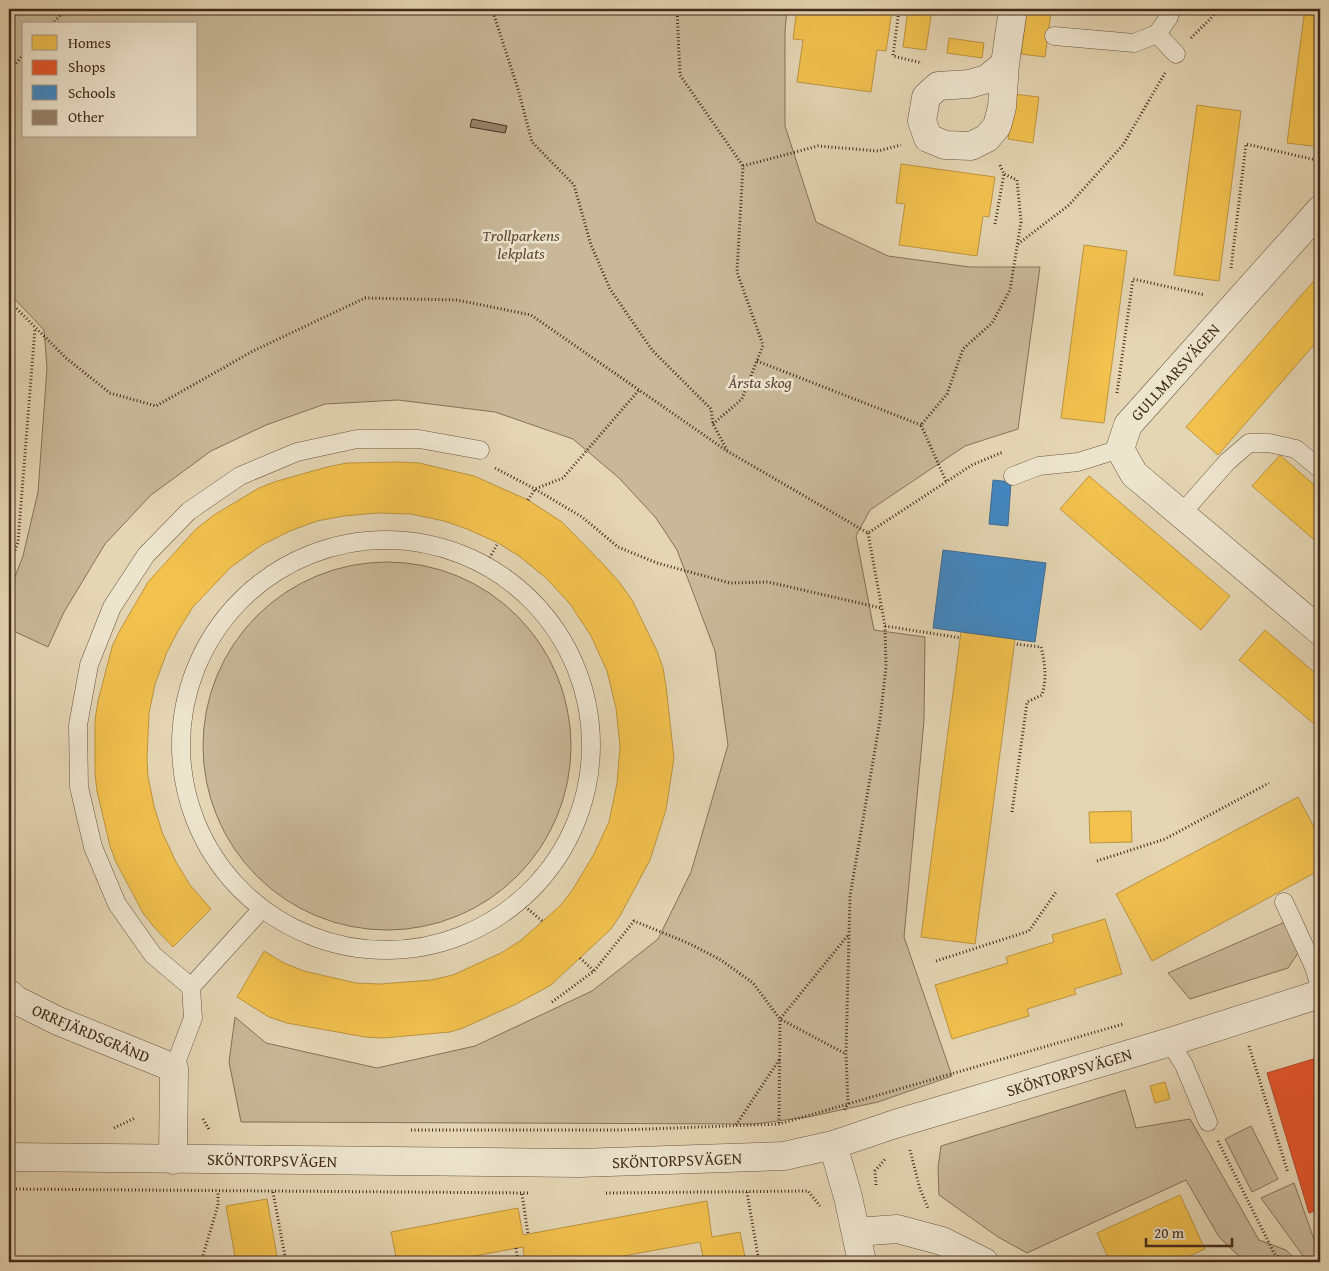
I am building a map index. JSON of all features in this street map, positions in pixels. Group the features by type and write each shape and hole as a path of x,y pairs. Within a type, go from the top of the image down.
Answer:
{"street":[{"path":"1005,64 987,79 969,84 938,86 926,97 922,121 928,138 945,145 971,146 988,138 997,126 1002,107 1005,64 1013,9"},
{"name":"GULLMARSVÄGEN","path":"1124,437 1238,302 1320,210"},
{"path":"1124,437 1134,474 1320,631"},
{"name":"ORRFJÄRDSGRÄND","path":"9,994 16,1000 58,1021 174,1068"},
{"name":"SKÖNTORPSVÄGEN","path":"9,1157 580,1164 784,1156 832,1145 895,1124 1170,1042 1320,994"},
{"path":"173,1160 174,1068"},
{"path":"832,1145 848,1197 862,1262"},
{"path":"856,1232 897,1229 942,1241 984,1262"}],"lane":[{"path":"1054,36 1134,43 1158,34 1169,17 1170,9"},
{"path":"1158,34 1176,54"},
{"path":"1013,476 1039,466 1078,462 1124,437"},
{"path":"174,1068 193,1018 191,987 153,954 117,904 93,847 79,787 78,726 89,665 112,607 146,555 189,511 240,476 297,452 357,439 419,439 480,450"},
{"path":"1182,513 1227,462 1249,444 1269,443 1296,449 1320,468"},
{"path":"392,538 441,548 486,564 509,578 556,626 585,687 593,754 579,820 544,878 520,902 482,927 438,944 379,951 321,940 260,911 225,874 196,824 181,767 183,709 201,653 234,605 280,568 333,545 392,538"},
{"path":"1284,902 1314,967 1320,987"},
{"path":"191,987 260,911"},
{"path":"1170,1042 1184,1065 1208,1122"}],"path":[{"path":"54,22 66,9"},
{"path":"492,9 518,90 532,142 574,185 591,245 610,289 652,350 711,409 713,424 727,450"},
{"path":"677,9 680,75 743,166 737,272 763,345 742,399 713,424"},
{"path":"899,9 893,56 922,63 938,86"},
{"path":"1017,245 1069,206 1123,145 1176,54 1212,17 1217,9"},
{"path":"9,71 22,56"},
{"path":"743,166 818,146 878,151 928,138"},
{"path":"988,138 1004,174 994,224"},
{"path":"1124,437 1113,416 1133,279 1238,302 1230,264 1246,144 1320,161"},
{"path":"921,425 946,394 963,349 992,323 1010,290 1020,222 1017,180 1004,174"},
{"path":"9,301 66,358 110,393 156,406 252,351 365,298 457,300 531,316 727,450 868,533 885,626 886,667 880,720 850,896 846,1054 848,1103"},
{"path":"9,567 18,542 35,327"},
{"path":"757,361 921,425 946,481"},
{"path":"528,500 536,489 563,478 640,390"},
{"path":"480,450 489,465 536,489 582,517 618,547 658,563 730,584 768,582 881,608"},
{"path":"868,533 972,465 1005,451"},
{"path":"486,564 498,543"},
{"path":"885,626 961,638"},
{"path":"1012,812 1027,702 1042,695 1046,667 1041,647 1015,644"},
{"path":"1097,861 1165,839 1269,783"},
{"path":"936,961 1029,931 1056,892"},
{"path":"520,902 542,921"},
{"path":"552,1002 594,971 634,921 688,943 721,960 753,983 780,1020 846,1054"},
{"path":"779,1124 780,1020 849,933"},
{"path":"580,958 594,971"},
{"path":"406,1130 621,1130 779,1124 1130,1022"},
{"path":"1248,1046 1288,1173"},
{"path":"736,1124 780,1059"},
{"path":"201,1116 210,1131 220,1131"},
{"path":"1208,1122 1274,1253 1284,1262"},
{"path":"910,1150 920,1190 942,1241"},
{"path":"201,1262 218,1205 218,1191"},
{"path":"273,1192 286,1262"},
{"path":"748,1192 759,1262"},
{"path":"522,1194 528,1234"},
{"path":"516,1248 518,1262"}],"green space":[{"name":"Årsta skog","path":"9,9 787,9 785,31 785,126 816,222 888,256 970,267 1040,267 1018,429 965,446 870,510 856,536 874,630 925,637 924,721 904,937 952,1076 878,1102 808,1117 755,1124 241,1122 229,1062 235,1017 266,1043 377,1068 475,1046 592,991 658,939 691,872 728,745 715,651 677,550 656,518 619,478 573,439 495,412 398,400 325,404 266,425 211,451 151,495 105,544 64,612 48,647 9,629 9,592 23,556 38,492 47,368 44,330 9,293"},
{"path":"387,562 423,565 457,576 489,593 517,616 540,644 557,676 568,710 571,746 568,782 557,816 540,848 517,876 489,899 457,916 423,927 387,930 351,927 317,916 285,899 257,876 234,848 217,816 206,782 203,746 206,710 217,676 234,644 257,616 285,593 317,576 351,565"},
{"path":"1285,922 1298,953 1288,968 1190,999 1168,973"},
{"path":"1125,1090 1136,1128 1190,1119 1259,1240 1286,1250 1299,1262 1245,1262 1219,1237 1186,1180 1027,1253 998,1237 939,1195 938,1168 941,1146"},
{"path":"1251,1126 1278,1179 1252,1192 1225,1139"},
{"path":"1294,1183 1320,1256 1306,1260 1261,1198"}],"building: Homes":[{"path":"797,9 867,9 892,12 886,51 877,50 871,92 797,82 803,40 793,39"},
{"path":"908,9 932,9 926,50 903,47"},
{"path":"1027,9 1051,12 1045,57 1021,54"},
{"path":"1102,9 1149,9 1148,15"},
{"path":"1305,9 1320,9 1320,147 1287,143"},
{"path":"949,38 984,43 982,58 947,53"},
{"path":"1014,94 1039,97 1033,143 1008,139"},
{"path":"1197,105 1241,111 1219,281 1174,275"},
{"path":"901,164 995,177 989,217 983,216 977,256 899,245 905,204 896,203"},
{"path":"1084,245 1127,251 1104,423 1061,418"},
{"path":"1320,274 1320,338 1218,455 1186,427"},
{"path":"1280,455 1320,490 1320,545 1252,486"},
{"path":"347,463 419,463 474,476 528,500 562,522 605,566 632,600 657,651 663,668 666,686 674,758 666,810 650,860 611,929 551,985 516,1004 450,1032 383,1038 365,1037 287,1023 269,1017 237,997 264,951 284,963 304,971 356,983 380,984 431,980 453,975 501,953 520,941 561,905 594,854 609,822 617,783 620,746 616,708 607,671 591,636 570,604 546,578 519,556 498,543 444,521 411,514 377,513 317,521 290,531 262,545 231,567 193,607 178,631 167,652 155,684 149,713 148,777 162,832 176,862 190,885 211,909 173,947 143,913 116,862 110,846 97,791 95,774 95,720 112,647 119,632 148,582 196,529 214,515 259,488 274,482"},
{"path":"1089,476 1230,596 1201,630 1060,509"},
{"path":"1265,630 1320,677 1320,729 1239,660"},
{"path":"961,632 1015,639 975,944 921,937"},
{"path":"1298,797 1320,838 1320,870 1152,961 1116,894"},
{"path":"1131,811 1132,842 1090,843 1089,812"},
{"path":"1105,919 1122,974 1074,989 1076,994 1027,1009 1029,1016 952,1039 935,985 1008,963 1006,957 1054,942 1052,935"},
{"path":"1165,1082 1170,1099 1155,1103 1150,1086"},
{"path":"1180,1195 1205,1249 1176,1262 1110,1262 1097,1233"},
{"path":"267,1199 278,1262 236,1262 226,1206"},
{"path":"707,1201 712,1237 740,1232 746,1262 704,1262 700,1242 590,1262 525,1262 523,1247 442,1262 397,1262 391,1232 518,1208 523,1235"}],"building: Shops":[{"path":"1320,1057 1320,1235 1315,1211 1309,1213 1267,1073"}],"building: Schools":[{"path":"993,480 1011,482 1008,526 989,524"},
{"path":"943,550 1046,563 1035,642 933,628"}],"building: Other":[{"path":"472,119 507,126 505,133 470,127"}],"park label":[{"name":"Trollparkens lekplats","path":"521,244"}]}
